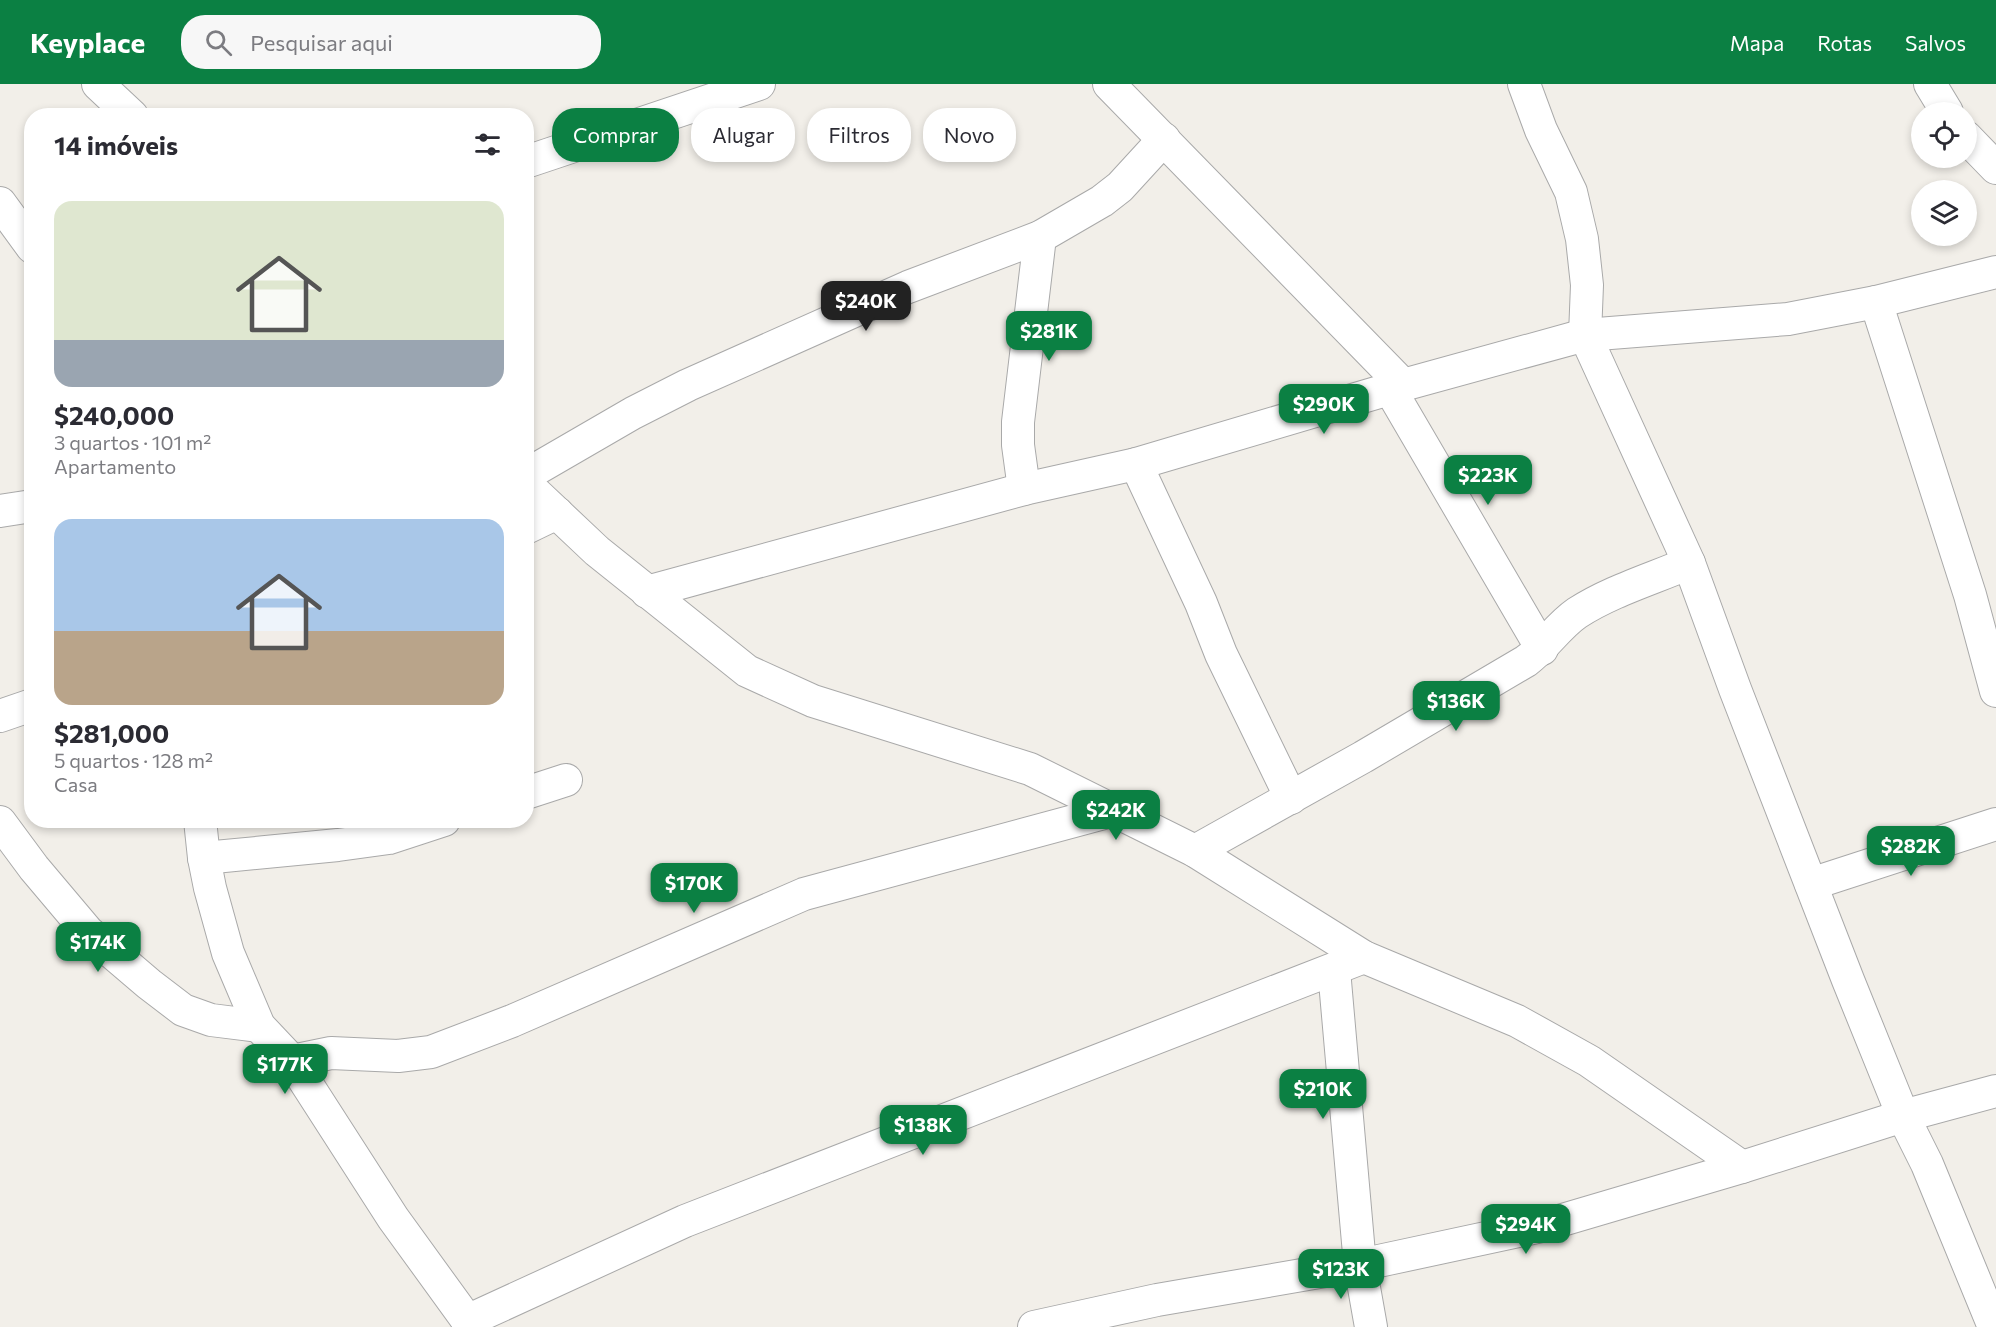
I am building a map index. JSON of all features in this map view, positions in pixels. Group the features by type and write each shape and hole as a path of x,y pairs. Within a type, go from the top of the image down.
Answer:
{"street":[{"path":"98,84 124,108"},
{"path":"534,159 759,84"},
{"path":"1109,84 1397,387 1542,649"},
{"path":"1524,84 1541,130 1571,192 1583,251 1587,285 1586,335 1689,563 1735,689 1903,1116 1927,1164 1994,1327"},
{"path":"1930,84 1941,102"},
{"path":"534,470 633,413 688,385 897,292 1040,237 1102,201 1120,187 1164,140"},
{"path":"1977,148 1996,168"},
{"path":"0,203 24,236"},
{"path":"1024,489 1018,445 1018,422 1040,237"},
{"path":"647,592 1024,489 1136,464 1397,387 1586,335 1788,318 1876,302 1996,272"},
{"path":"1876,302 1970,595 1996,691"},
{"path":"1136,464 1201,603 1221,654 1291,798"},
{"path":"534,491 597,551 747,671 813,701 1030,769 1195,851 1364,957 1517,1021 1589,1061 1742,1167"},
{"path":"0,511 24,507"},
{"path":"534,524 557,513"},
{"path":"1195,851 1526,662 1542,649 1575,614 1689,563"},
{"path":"0,716 24,708"},
{"path":"534,790 566,780"},
{"path":"292,1061 331,1053 398,1056 431,1052 512,1021 804,894 1111,811"},
{"path":"0,822 34,868 88,932 149,984 183,1010 211,1020 259,1026"},
{"path":"1811,884 1996,824"},
{"path":"202,828 204,858 228,953 259,1026 292,1061 393,1218 470,1324 685,1221 1364,957"},
{"path":"204,858 389,838 420,828"},
{"path":"1334,970 1360,1265 1371,1327"},
{"path":"1034,1327 1157,1300 1360,1265 1542,1226 1742,1167 1903,1116 1996,1091"}]}
